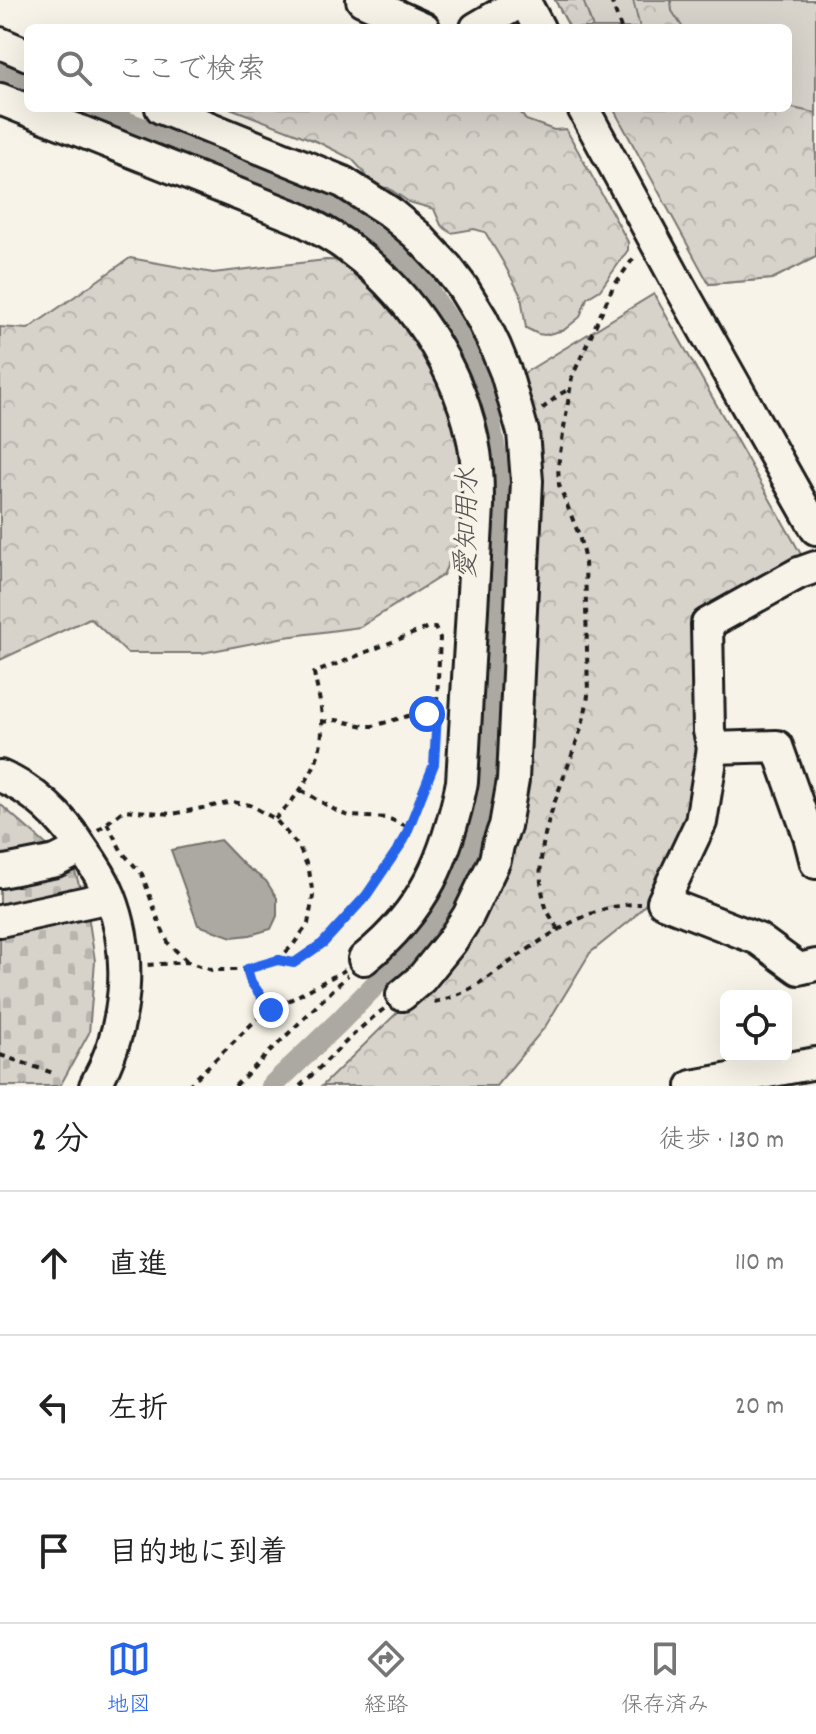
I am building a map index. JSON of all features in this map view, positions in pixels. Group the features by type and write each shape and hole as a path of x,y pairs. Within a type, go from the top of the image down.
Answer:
{"street":[{"path":"362,0 415,24"},
{"path":"483,24 524,0 537,24"},
{"path":"0,43 24,53"},
{"path":"0,99 24,109"},
{"path":"33,112 298,218 331,236 378,273 407,306 445,359 454,379 472,439 478,506 462,782 454,820 436,871 405,918 364,959"},
{"path":"171,112 343,182 407,227 447,267 482,319 506,373 523,432 527,481 513,780 505,826 495,860 468,916 421,979 402,995"},
{"path":"585,112 816,529"},
{"path":"816,567 799,573 707,624 709,731 713,748 701,822 663,902 758,939 799,969 816,965"},
{"path":"713,748 777,746 816,863"},
{"path":"0,776 55,812 82,846 110,897 120,930 124,985 121,1014 108,1058 95,1086"},
{"path":"0,872 56,861 82,846"},
{"path":"0,921 110,897"},
{"path":"692,1086 816,1063"}],"path":[{"path":"611,0 620,24"},
{"path":"558,929 547,910 542,891 542,854 559,786 585,717 588,695 585,561 579,535 559,485 558,466 572,377 613,287 640,250"},
{"path":"124,966 188,962 212,970 247,969 278,960 294,963 323,943 366,896 404,840 434,764 440,638 435,628 427,628 314,673 322,722 321,749 313,770 296,798 275,819"},
{"path":"322,722 336,720 373,726 415,714 437,715"},
{"path":"301,790 340,813 387,818 409,827"},
{"path":"82,846 124,810 172,814 233,802 250,805 275,819 299,847 309,870 313,896 308,924 278,960"},
{"path":"107,823 122,852 142,874 169,944 188,962"},
{"path":"300,1086 367,1021 402,995 431,1002 452,998 473,988 558,929 596,912 650,905"},
{"path":"188,1086 259,1017 364,959"},
{"path":"235,1086 364,959"},
{"path":"247,969 251,982 271,1010"},
{"path":"0,1055 56,1074"}],"green space":[{"path":"555,0 816,0 816,257 772,279 709,284 786,112 792,112 792,24 568,24"},
{"path":"555,0 583,0 592,24 568,24"},
{"path":"633,0 671,0 672,11 680,24 639,24"},
{"path":"792,108 816,113 816,257 772,279 709,284 615,112 792,112"},
{"path":"240,112 520,112 526,120 554,130 566,129 628,242 628,250 600,290 587,298 580,317 564,330 538,334 526,328 521,296 485,232 474,229 451,233 441,225 434,209 409,202 388,188 374,187 352,159 318,142"},
{"path":"130,258 213,273 326,260 376,261 447,360 474,507 443,575 360,627 202,653 127,653 90,618 0,660 0,327 28,329"},
{"path":"654,294 802,556 798,565 697,621 703,762 692,824 652,897 631,920 590,953 545,1027 496,1086 322,1086 405,1005 515,833 516,378"},
{"path":"0,804 74,869 87,908 95,961 89,1033 60,1086 0,1086"}],"shaded area":[{"path":"220,840 244,865 266,881 277,898 277,916 271,929 232,937 198,925 171,850"}],"waterway":[{"name":"愛知用水","path":"0,74 24,83"},
{"name":"愛知用水","path":"99,112 305,191 358,220 402,260 456,331 473,366 487,407 499,472 486,767 473,842 457,884 416,943 272,1086"}],"route":[{"path":"271,1010 255,989 247,969 278,960 294,963 323,943 366,896 404,840 434,764 437,715 427,714"}]}
